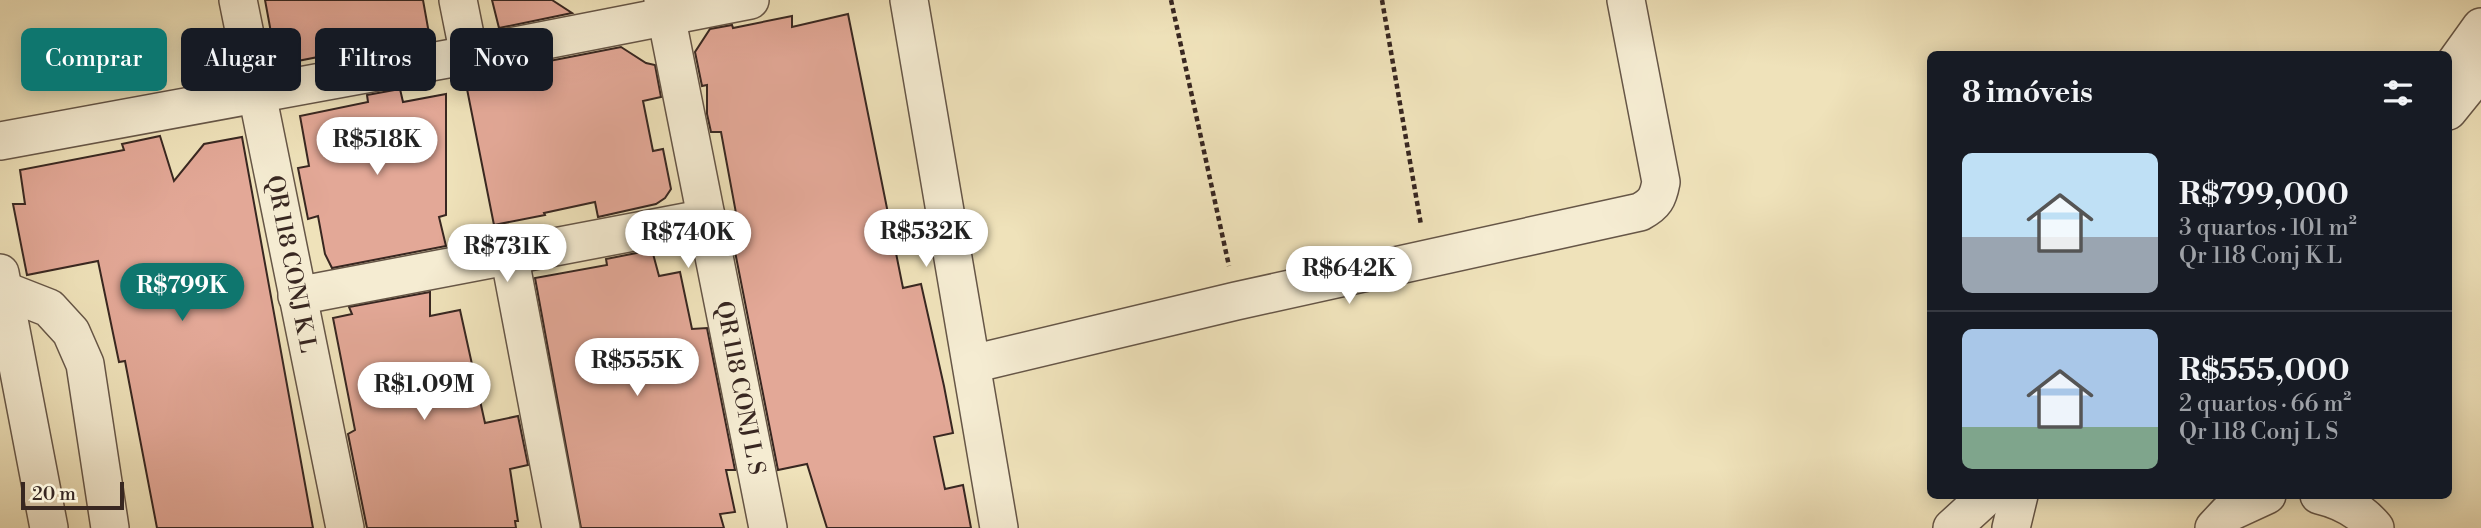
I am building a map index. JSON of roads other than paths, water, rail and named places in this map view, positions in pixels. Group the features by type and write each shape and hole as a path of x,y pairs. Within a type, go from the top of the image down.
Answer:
{"street":[{"name":"QR 118 CONJ K L","path":"238,0 345,528"},
{"path":"458,0 464,28"},
{"path":"553,35 665,8 750,0"},
{"path":"909,0 999,528"},
{"path":"972,364 1236,301 1640,212 1651,206 1658,197 1661,182 1626,0"},
{"name":"QR 118 CONJ L S","path":"665,8 768,528"},
{"path":"2452,67 2481,27"},
{"path":"0,141 450,58"},
{"path":"2452,106 2481,71"},
{"path":"297,296 707,218"},
{"path":"509,254 561,528"},
{"path":"2,281 49,528"},
{"path":"2,281 49,308 71,332 85,364 110,528"},
{"path":"1952,528 1984,499"},
{"path":"2011,528 2018,499"},
{"path":"2214,528 2228,513 2258,499"},
{"path":"2336,499 2366,517 2375,528"}]}
